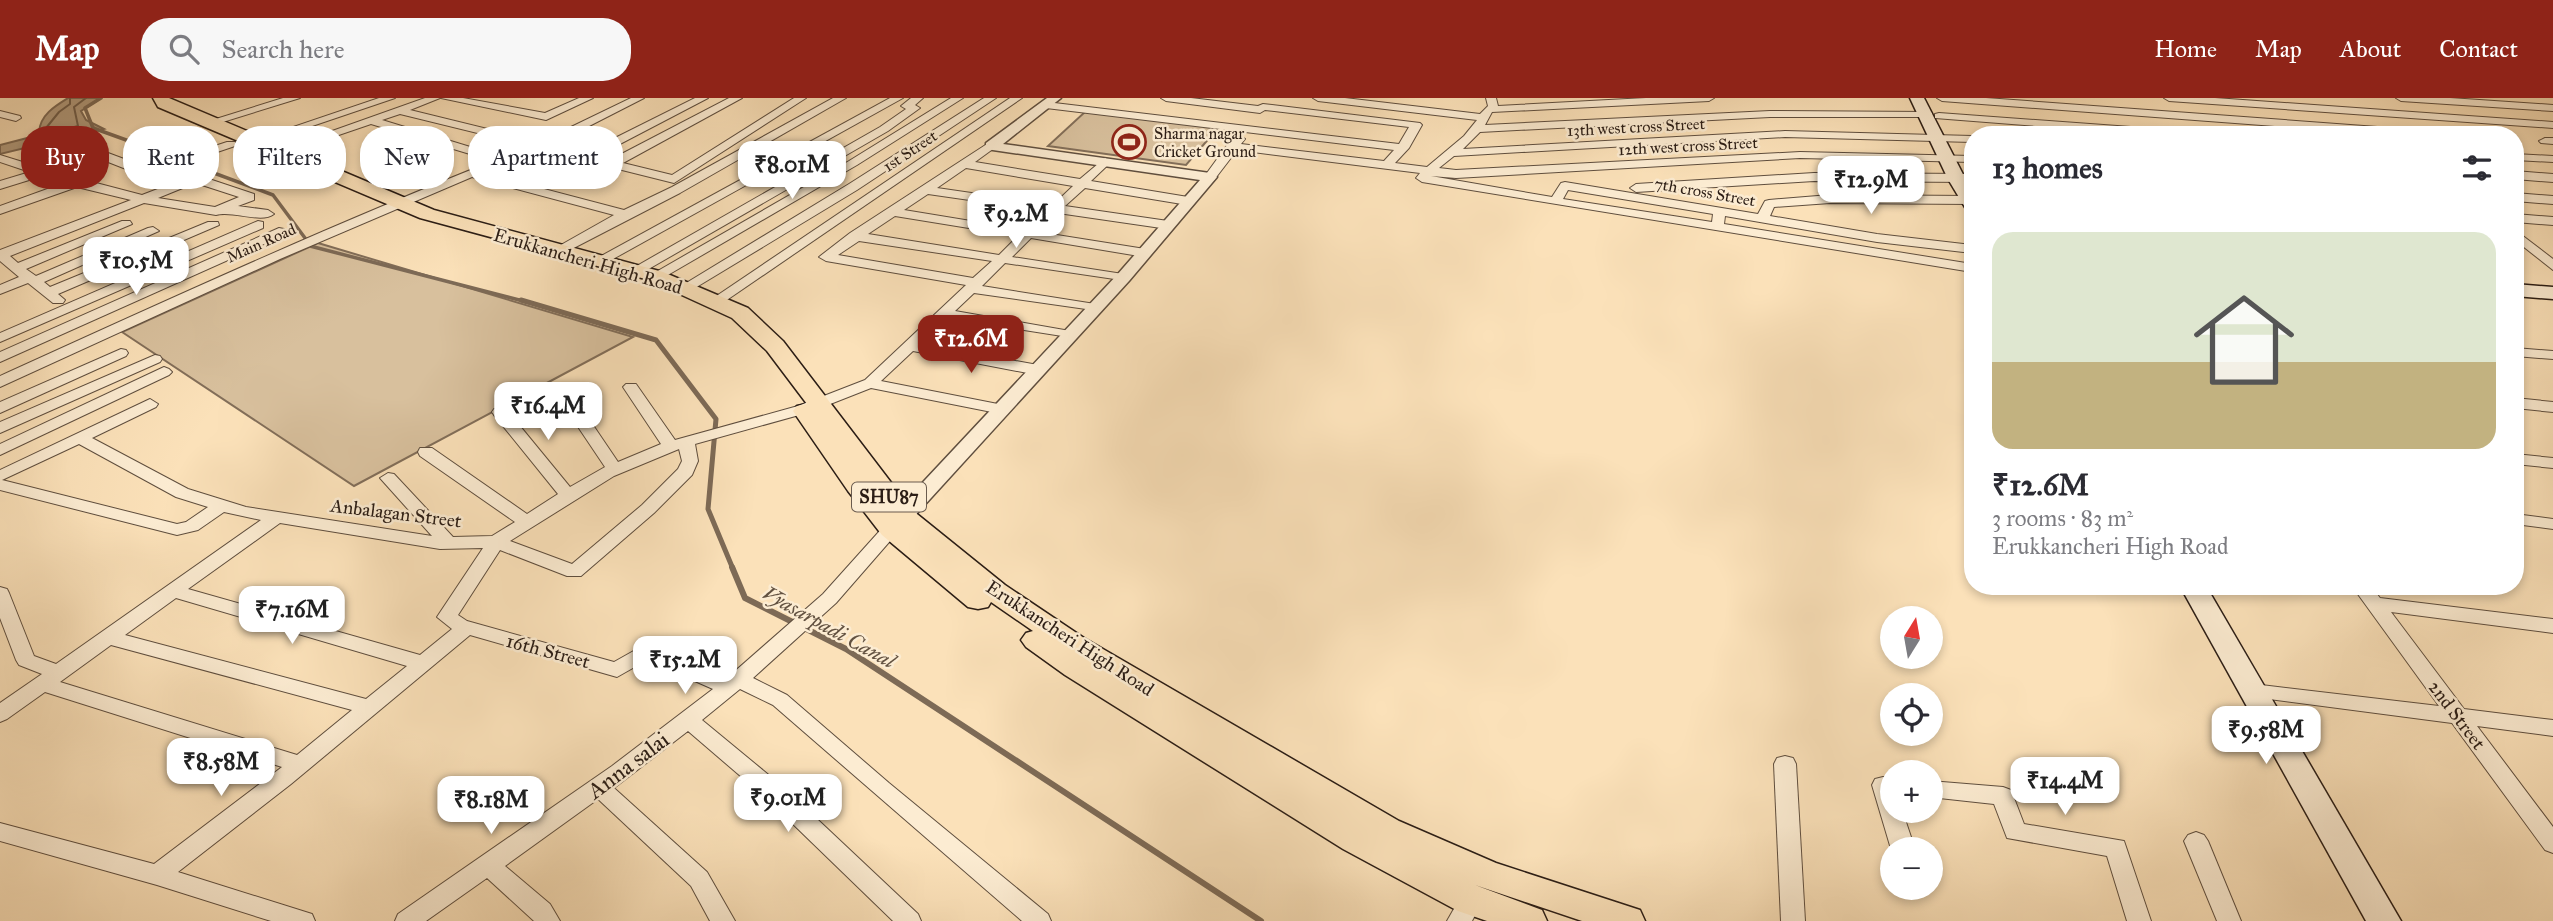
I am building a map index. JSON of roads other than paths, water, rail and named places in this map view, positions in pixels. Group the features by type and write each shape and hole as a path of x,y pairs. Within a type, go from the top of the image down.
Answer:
{"main road":[{"name":"SHU87","path":"141,98 149,108 233,137"},
{"name":"Erukkancheri High Road","path":"161,98 164,104 233,134"},
{"path":"1917,98 1934,116 1944,137 1961,158 1954,177 1964,192"},
{"name":"SHU87","path":"346,185 392,206 624,277 719,314 749,339 813,407"},
{"name":"Erukkancheri High Road","path":"346,185 392,206 646,274 740,313 775,345 813,407 897,522 995,592 1074,645 1387,831 1485,874 1627,921"},
{"path":"2524,291 2553,293"},
{"name":"SHU87","path":"897,522 968,593 1076,668 1355,839 1465,911 1529,921"},
{"path":"2198,595 2384,921"}],"street":[{"path":"205,121 264,98"},
{"path":"205,121 295,98"},
{"path":"307,126 390,98"},
{"path":"346,126 373,121 435,98"},
{"path":"446,98 546,117 588,98"},
{"name":"Main Road","path":"581,126 639,98"},
{"path":"623,138 702,98"},
{"path":"623,158 737,98"},
{"path":"626,214 674,179 802,98"},
{"path":"559,250 676,190 841,98"},
{"path":"599,261 898,98"},
{"path":"646,274 884,129 915,108 906,106 918,98"},
{"path":"646,274 853,163 958,98"},
{"path":"685,288 853,187 991,98"},
{"name":"1st Street","path":"716,301 1017,98"},
{"path":"1028,98 1246,130 1403,148"},
{"path":"1166,98 1265,105 1416,125"},
{"path":"1318,98 1485,118"},
{"path":"1709,98 1492,103 1485,118 1454,153 1422,178 1964,267"},
{"path":"1764,98 1770,114 1830,199"},
{"path":"1929,98 1934,116"},
{"path":"1942,98 2306,126"},
{"path":"2118,98 2139,126"},
{"path":"2169,98 2553,125"},
{"path":"2360,98 2393,126"},
{"path":"2401,98 2553,108"},
{"path":"2547,98 2553,102"},
{"path":"1051,102 965,164 826,257 1095,308"},
{"path":"897,522 1123,278 1210,177 1265,105"},
{"path":"401,111 468,127"},
{"path":"1386,166 1403,148 1426,111"},
{"path":"1892,111 1922,177 1937,200"},
{"path":"1474,129 1770,114 1892,111 2058,126"},
{"path":"0,114 16,118"},
{"path":"373,121 468,150"},
{"name":"13th west cross Street","path":"1454,153 1785,134 1964,138"},
{"path":"991,146 1210,177"},
{"name":"12th west cross Street","path":"1232,146 1456,173 1800,155 1961,158"},
{"path":"2524,157 2553,159"},
{"path":"0,158 21,164"},
{"path":"157,875 300,764 466,628 447,617 496,542 614,469 678,444 813,407 870,383 1053,208 1105,162"},
{"path":"965,164 1188,201"},
{"path":"623,166 674,179"},
{"name":"Main Road","path":"0,382 392,206 468,176"},
{"path":"2524,176 2553,178"},
{"path":"1636,188 1814,177 1964,178"},
{"path":"0,186 21,179"},
{"path":"101,189 146,200 216,211 250,197 219,186"},
{"name":"7th cross Street","path":"1555,201 1565,186 1762,220 1964,248"},
{"path":"0,210 59,189"},
{"path":"5,261 172,189"},
{"path":"530,189 626,214"},
{"path":"927,190 1168,225"},
{"path":"2524,198 2553,200"},
{"path":"1762,220 1769,204 1830,199 1964,202"},
{"path":"0,338 263,219 223,208"},
{"path":"892,212 1145,253"},
{"path":"1717,227 1720,212"},
{"path":"2524,219 2553,221"},
{"path":"5,261 126,224"},
{"path":"50,292 212,225"},
{"path":"0,290 153,230"},
{"path":"0,358 279,232"},
{"path":"855,236 1123,278"},
{"path":"2526,244 2553,247"},
{"path":"2526,244 2553,266"},
{"path":"5,261 50,292 99,336"},
{"path":"945,313 1070,335"},
{"path":"910,346 1038,370"},
{"path":"0,408 121,353"},
{"path":"2524,353 2553,355"},
{"path":"0,428 159,366 0,450"},
{"path":"870,383 1002,408"},
{"path":"496,542 575,572 648,509 686,471 690,461 631,387"},
{"path":"568,400 614,469"},
{"path":"1,483 79,438 150,404"},
{"path":"2524,405 2553,407"},
{"path":"500,412 568,496"},
{"name":"Anbalagan Street","path":"79,438 182,493 274,519 449,543 496,542"},
{"path":"426,452 527,522"},
{"path":"2524,460 2553,463"},
{"path":"388,478 449,543"},
{"path":"1,483 177,530 192,526 222,506"},
{"path":"0,714 274,519"},
{"path":"2524,520 2553,524"},
{"name":"Anna salai","path":"407,921 599,787 688,720 822,607 897,522"},
{"path":"173,591 422,663"},
{"path":"0,593 26,660 51,678 300,764"},
{"name":"2nd Street","path":"2368,595 2553,844"},
{"path":"2375,604 2553,626"},
{"name":"16th Street","path":"466,628 617,670 646,651 733,683"},
{"path":"108,637 368,708"},
{"path":"733,683 780,700 881,789 1040,921"},
{"path":"2253,691 2553,728"},
{"path":"688,720 721,744 796,812 909,921"},
{"path":"1785,764 1793,921"},
{"path":"599,787 699,879 723,921"},
{"path":"1943,790 2003,796 2015,832 2116,848 2138,921"},
{"path":"0,832 157,875 303,921"},
{"path":"2196,841 2229,921"},
{"path":"488,865 541,911 548,921"}],"water":[{"path":"68,98 101,98 81,111 86,120 98,126 40,126 53,108"},
{"path":"21,140 21,149 0,154 0,145"}],"waterway":[{"name":"Vyasarpadi Canal","path":"101,98 85,108 93,128 123,139"},
{"name":"Vyasarpadi Canal","path":"219,175 273,195 305,238"},
{"name":"Vyasarpadi Canal","path":"310,246 527,302"},
{"name":"Vyasarpadi Canal","path":"521,300 656,340 716,419 708,509 733,569"},
{"name":"Vyasarpadi Canal","path":"732,567 745,598 846,649 1261,921"}],"place":[{"name":"Sharma nagar Cricket Ground","path":"1129,142"}]}
